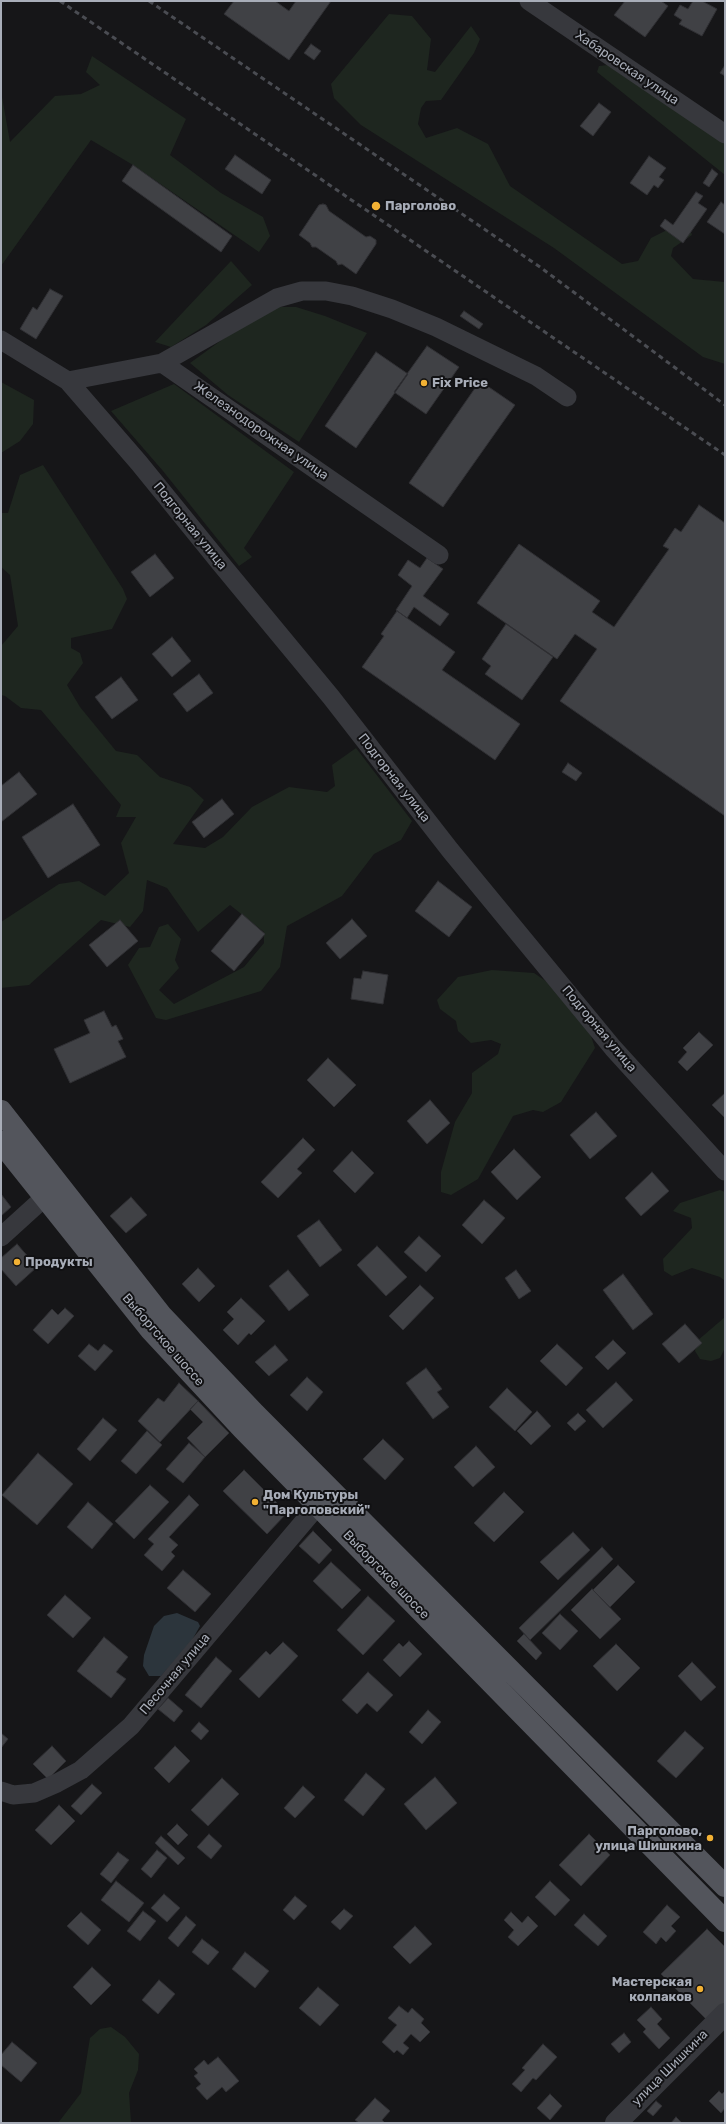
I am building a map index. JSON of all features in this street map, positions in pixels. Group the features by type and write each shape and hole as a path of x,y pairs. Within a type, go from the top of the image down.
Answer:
{"main road":[{"name":"Выборгское шоссе","path":"1,1111 161,1315 260,1420 725,1886"},
{"name":"Выборгское шоссе","path":"1,1142 150,1329 318,1505 725,1921"}],"street":[{"name":"Хабаровская улица","path":"529,1 725,134"},
{"path":"68,381 162,363 277,298 302,291 326,291 352,296 392,309 436,327 536,376 567,398"},
{"name":"Подгорная улица","path":"1,340 68,381 139,463 331,697 450,850 608,1042 725,1170"},
{"name":"Железнодорожная улица","path":"162,363 439,555"},
{"path":"1,1237 45,1197"},
{"name":"Песочная улица","path":"1,1791 13,1795 34,1792 57,1783 81,1770 131,1726 318,1505"},
{"name":"улица Шишкина","path":"616,2123 725,2014"}],"shaded area":[{"path":"389,14 412,16 431,39 427,70 435,72 471,26 480,39 474,53 441,100 426,101 421,108 418,124 426,138 457,128 488,144 510,186 622,264 638,261 651,238 687,220 692,235 673,248 671,256 693,279 725,282 725,364 703,357 554,248 361,125 334,98 331,84"},
{"path":"92,56 186,119 170,155 221,193 263,217 270,236 259,252 133,165 91,140 1,266 1,91 10,142 55,96 81,94 100,85 86,72"},
{"path":"608,65 725,144 725,175 597,72 599,66"},
{"path":"231,261 252,285 206,325 171,347 155,342"},
{"path":"278,307 296,307 325,316 367,333 299,442 228,395 190,363 230,334"},
{"path":"1,382 34,400 33,424 20,441 1,453"},
{"path":"174,384 294,472 244,548 252,557 239,566 163,471 111,411"},
{"path":"43,465 123,589 127,599 112,629 71,638 71,648 80,653 83,663 67,685 80,707 116,751 137,755 160,777 190,787 204,800 173,844 205,848 223,837 252,807 289,787 327,792 335,786 332,765 356,748 412,821 401,840 374,854 342,896 287,926 280,967 261,991 166,1020 156,1018 128,965 139,948 150,947 159,927 168,924 181,939 175,960 179,968 159,990 174,1004 244,967 264,943 264,932 230,905 198,932 167,888 147,880 143,911 130,927 101,920 29,985 1,988 1,922 59,884 79,881 105,896 129,873 121,843 136,817 116,817 121,805 41,710 21,708 5,696 1,695 1,646 18,626 10,575 1,567 1,513 8,513 20,475"},
{"path":"492,970 534,973 553,986 587,1024 595,1048 561,1102 543,1112 533,1110 513,1116 478,1179 451,1195 441,1192 441,1172 455,1122 472,1093 472,1073 498,1054 501,1044 491,1040 471,1043 458,1031 456,1021 440,1009 437,1000 458,977"},
{"path":"720,1190 725,1192 725,1281 720,1277 692,1268 672,1276 664,1271 663,1259 692,1228 691,1218 673,1211 680,1203"},
{"path":"725,1317 725,1348 720,1358 711,1361 700,1359 695,1351 697,1341"},
{"path":"177,1613 198,1622 200,1626 191,1642 161,1676 149,1676 143,1666 144,1655 154,1626 164,1616"},
{"path":"111,2027 125,2037 139,2054 138,2070 129,2093 131,2123 58,2123 81,2093 90,2038 100,2029"}],"building":[{"path":"234,1 275,1 289,11 296,1 331,1 289,60 224,14"},
{"path":"625,1 661,1 668,6 645,37 614,15"},
{"path":"693,1 702,1 717,9 702,36 679,24 682,20 674,15 680,5 688,9"},
{"path":"311,44 321,51 314,60 304,53"},
{"path":"725,65 725,76 720,73"},
{"path":"599,103 611,112 593,136 580,126"},
{"path":"235,155 271,180 262,194 225,169"},
{"path":"649,156 666,168 659,177 664,180 658,188 654,185 647,195 630,183"},
{"path":"133,165 232,236 221,252 122,181"},
{"path":"712,169 718,174 709,187 703,183"},
{"path":"696,192 703,196 698,203 707,209 683,243 660,226 665,219 673,225"},
{"path":"721,202 725,205 725,234 707,222"},
{"name":"Парголово","path":"319,205 326,205 329,211 366,237 370,236 376,240 376,244 356,274 342,264 338,265 336,261 316,247 312,247 310,243 299,235"},
{"path":"50,289 63,296 36,339 20,329 33,307 37,310"},
{"path":"464,311 483,324 479,329 460,316"},
{"name":"Fix Price","path":"427,346 459,367 426,414 394,392"},
{"path":"376,352 408,374 356,448 325,426"},
{"path":"480,381 515,405 443,507 409,483"},
{"path":"699,505 725,523 725,816 560,701 597,649 575,634 557,659 477,603 519,544 600,601 592,612 614,627 669,549 663,546 675,528 681,532"},
{"path":"155,554 174,578 150,597 131,572"},
{"path":"427,558 443,569 423,596 449,614 440,626 414,607 407,618 396,610 412,586 398,575 408,560 420,568"},
{"path":"397,611 455,652 442,670 520,724 495,760 362,667 384,636 381,634"},
{"path":"506,624 553,657 522,700 485,674 491,666 482,659"},
{"path":"172,637 191,661 172,677 152,654"},
{"path":"199,674 213,693 187,712 173,694"},
{"path":"121,677 138,700 112,719 95,697"},
{"path":"568,763 582,773 576,781 562,772"},
{"path":"19,772 37,794 1,822 1,786"},
{"path":"222,799 234,814 204,838 192,822"},
{"path":"73,804 100,845 48,878 22,837"},
{"path":"438,881 472,907 449,937 415,911"},
{"path":"242,914 265,934 234,971 211,951"},
{"path":"352,919 367,936 340,959 326,943"},
{"path":"120,920 138,941 107,967 89,945"},
{"path":"363,971 388,975 383,1004 351,999 354,978 361,979"},
{"path":"104,1011 112,1027 116,1025 123,1039 118,1041 126,1057 70,1083 54,1049 90,1033 84,1020"},
{"path":"699,1032 713,1045 687,1071 678,1062 687,1052 683,1048"},
{"path":"328,1058 356,1085 334,1107 307,1080"},
{"path":"725,1093 725,1116 724,1117 712,1105"},
{"path":"430,1100 450,1123 427,1144 407,1121"},
{"path":"596,1112 617,1136 590,1159 570,1135"},
{"path":"303,1138 315,1150 297,1169 302,1173 278,1198 261,1182"},
{"path":"514,1149 541,1177 517,1200 491,1172"},
{"path":"352,1151 374,1173 355,1193 333,1171"},
{"path":"652,1172 669,1191 641,1216 625,1198"},
{"path":"1,1194 11,1207 1,1216"},
{"path":"131,1197 147,1215 126,1233 110,1216"},
{"path":"484,1200 505,1218 482,1244 462,1225"},
{"path":"319,1220 342,1250 320,1267 297,1236"},
{"path":"419,1236 441,1256 426,1272 404,1252"},
{"name":"Продукты","path":"17,1244 37,1267 16,1286 1,1269 1,1258"},
{"path":"377,1246 407,1277 386,1296 357,1265"},
{"path":"198,1268 215,1286 199,1302 182,1284"},
{"path":"288,1270 309,1295 289,1311 269,1286"},
{"path":"516,1270 531,1291 519,1299 505,1278"},
{"path":"623,1274 653,1314 633,1330 603,1290"},
{"path":"420,1285 434,1298 403,1330 389,1316"},
{"path":"241,1298 265,1321 251,1335 249,1333 238,1345 223,1330 234,1319 227,1312"},
{"path":"65,1308 74,1316 48,1344 33,1330 52,1309 58,1315"},
{"path":"685,1324 702,1343 679,1363 662,1344"},
{"path":"613,1340 626,1353 608,1370 595,1357"},
{"path":"89,1344 98,1351 104,1344 113,1351 95,1371 78,1356"},
{"path":"557,1344 583,1368 566,1386 540,1361"},
{"path":"275,1345 288,1360 269,1376 255,1362"},
{"path":"426,1368 442,1389 437,1392 449,1407 433,1419 406,1383"},
{"path":"307,1377 323,1392 307,1411 290,1395"},
{"path":"616,1382 633,1400 603,1428 586,1410"},
{"path":"179,1383 198,1401 160,1442 138,1421 158,1398 164,1402"},
{"path":"507,1388 532,1412 515,1431 489,1407"},
{"path":"198,1401 229,1433 205,1457 187,1438 203,1422 190,1409"},
{"path":"537,1411 551,1426 531,1445 517,1431"},
{"path":"578,1413 586,1421 575,1431 567,1423"},
{"path":"103,1418 117,1430 90,1461 77,1449"},
{"path":"147,1431 162,1445 136,1474 121,1461"},
{"path":"383,1439 404,1459 385,1480 363,1459"},
{"path":"189,1443 205,1457 183,1483 166,1469"},
{"path":"476,1446 495,1467 473,1487 454,1467"},
{"path":"38,1453 73,1484 37,1525 2,1495"},
{"name":"Дом Культуры \"Парголовский\"","path":"244,1470 287,1513 267,1534 223,1491"},
{"path":"150,1485 169,1502 134,1539 115,1521"},
{"path":"504,1492 524,1512 494,1542 474,1523"},
{"path":"189,1495 199,1505 169,1537 178,1545 171,1552 175,1556 162,1571 144,1555 154,1544 148,1539"},
{"path":"88,1502 113,1524 92,1549 67,1527"},
{"path":"313,1531 332,1550 319,1564 299,1546"},
{"path":"573,1532 590,1550 558,1580 540,1562"},
{"path":"602,1547 613,1559 530,1640 519,1628"},
{"path":"331,1562 361,1590 342,1609 313,1581"},
{"path":"618,1565 635,1582 610,1607 593,1590"},
{"path":"183,1570 211,1594 195,1612 167,1588"},
{"path":"592,1589 621,1619 600,1639 571,1610"},
{"path":"65,1595 91,1618 73,1638 47,1615"},
{"path":"368,1596 395,1621 363,1655 337,1630"},
{"path":"560,1614 578,1631 560,1650 542,1633"},
{"path":"524,1634 542,1653 536,1660 517,1641"},
{"path":"104,1637 128,1657 116,1672 126,1679 111,1698 77,1671"},
{"path":"409,1641 422,1654 400,1677 383,1660 399,1643 403,1647"},
{"path":"283,1642 298,1656 259,1698 239,1679 266,1651 270,1655"},
{"path":"616,1644 640,1668 617,1691 593,1666"},
{"path":"216,1657 232,1671 201,1708 185,1695"},
{"path":"692,1662 716,1687 701,1701 678,1676"},
{"path":"368,1672 393,1695 377,1712 367,1703 357,1714 342,1700"},
{"path":"168,1698 183,1711 174,1722 158,1709"},
{"path":"428,1710 441,1722 422,1744 409,1732"},
{"path":"199,1722 209,1731 201,1740 191,1731"},
{"path":"685,1731 704,1748 676,1778 657,1761"},
{"path":"1,1733 8,1739 1,1748"},
{"path":"52,1746 66,1761 48,1779 33,1764"},
{"path":"175,1746 190,1761 169,1783 154,1768"},
{"path":"366,1773 385,1789 363,1816 344,1800"},
{"path":"435,1777 457,1803 426,1830 404,1804"},
{"path":"222,1778 239,1794 208,1826 191,1810"},
{"path":"92,1784 102,1793 81,1815 71,1806"},
{"path":"303,1786 315,1797 295,1818 284,1808"},
{"path":"59,1805 75,1821 51,1845 35,1830"},
{"path":"177,1824 188,1835 178,1845 167,1834"},
{"path":"209,1834 222,1846 211,1859 197,1847"},
{"path":"589,1834 610,1855 581,1886 559,1865"},
{"path":"161,1836 185,1858 178,1865 155,1843"},
{"path":"157,1850 167,1858 151,1878 141,1869"},
{"path":"118,1852 129,1860 111,1883 100,1874"},
{"path":"116,1881 144,1903 129,1922 101,1900"},
{"path":"550,1881 570,1900 555,1916 535,1897"},
{"path":"164,1894 180,1908 167,1922 151,1908"},
{"path":"295,1896 307,1906 294,1920 283,1910"},
{"path":"667,1905 680,1917 671,1926 676,1931 666,1942 661,1937 656,1944 643,1932"},
{"path":"344,1909 353,1916 340,1930 331,1922"},
{"path":"143,1911 156,1921 140,1941 127,1931"},
{"path":"81,1912 101,1930 88,1945 67,1926"},
{"path":"511,1912 522,1923 528,1916 538,1926 518,1946 508,1937 514,1930 504,1920"},
{"path":"584,1914 607,1936 598,1946 574,1925"},
{"path":"186,1916 196,1925 178,1947 168,1938"},
{"path":"415,1926 432,1944 410,1964 393,1947"},
{"name":"Мастерская колпаков","path":"707,1929 725,1947 725,2003 707,2020 661,1974"},
{"path":"202,1939 219,1952 208,1965 192,1952"},
{"path":"245,1952 269,1971 255,1988 232,1969"},
{"path":"92,1967 111,1985 91,2005 73,1987"},
{"path":"159,1980 175,1994 158,2014 142,2000"},
{"path":"318,1987 339,2005 320,2026 299,2008"},
{"path":"399,2006 408,2013 412,2008 424,2019 421,2023 430,2032 420,2042 411,2034 403,2043 409,2048 403,2055 397,2050 394,2053 382,2042 397,2025 388,2018"},
{"path":"651,2007 662,2019 657,2024 670,2038 659,2049 643,2032 646,2029 637,2020"},
{"path":"624,2033 631,2042 619,2053 611,2044"},
{"path":"12,2042 37,2063 21,2082 1,2065 1,2055"},
{"path":"543,2044 557,2057 536,2080 533,2078 521,2092 512,2084 525,2070 522,2068"},
{"path":"218,2057 239,2081 226,2092 222,2087 207,2100 196,2088 201,2084 194,2076 198,2073 194,2069 204,2060 208,2065"},
{"path":"719,2091 722,2094 725,2091 725,2108 721,2113 709,2101"},
{"path":"550,2094 562,2106 550,2120 537,2108"},
{"path":"375,2098 390,2111 382,2120 385,2123 359,2123 355,2120"},
{"path":"656,2101 662,2106 653,2116 647,2111"},
{"path":"676,2117 682,2123 671,2123"}],"railway":[{"path":"60,1 725,455"},
{"path":"149,1 540,267 725,405"}],"place":[{"name":"Парголово","path":"376,206"},
{"name":"Fix Price","path":"424,383"},
{"name":"Продукты","path":"17,1262"},
{"name":"Дом Культуры \"Парголовский\"","path":"255,1502"},
{"name":"Парголово, улица Шишкина","path":"710,1838"},
{"name":"Мастерская колпаков","path":"700,1989"}]}
